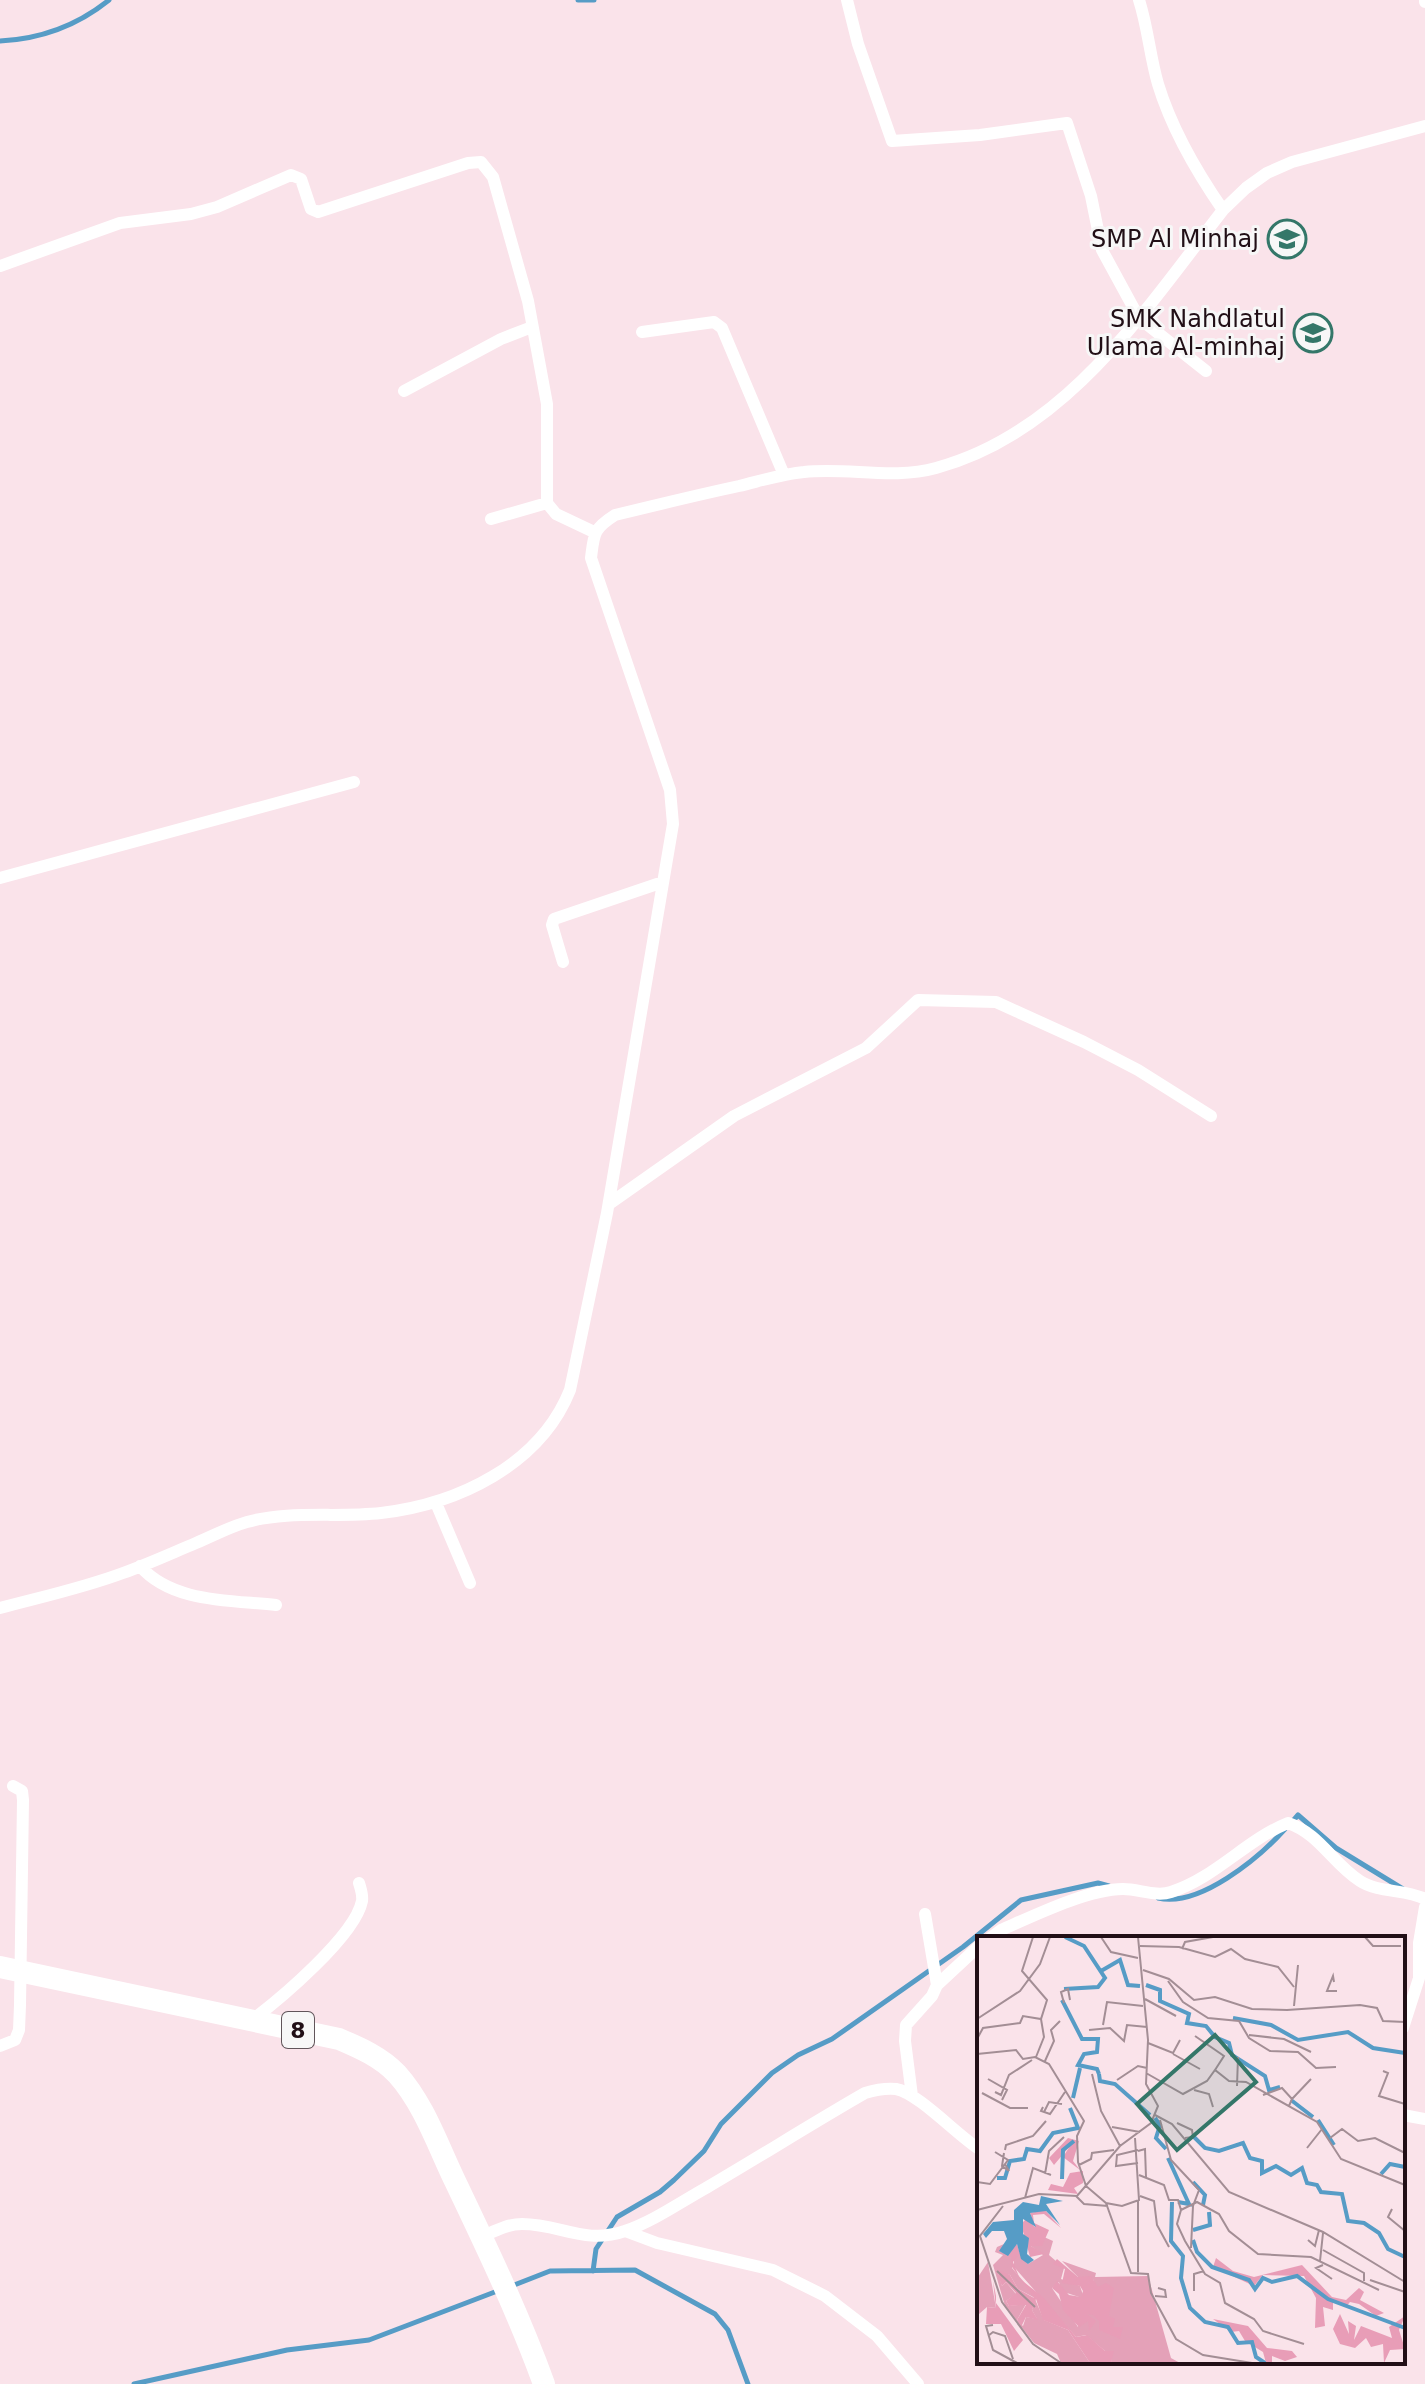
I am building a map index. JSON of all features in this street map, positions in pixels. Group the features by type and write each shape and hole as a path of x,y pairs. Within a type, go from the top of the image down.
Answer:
{"highway":[{"name":"8","path":"10,1969 339,2039 368,2051 394,2071 408,2087 427,2122 519,2319 544,2384"}],"street":[{"path":"847,0 858,44 892,141 980,135 1067,123 1091,196 1102,250 1139,318 1206,371"},
{"path":"1139,0 1158,84 1172,120 1200,177 1223,210"},
{"path":"0,1608 92,1583 246,1522 289,1516 381,1513 436,1503 480,1484 509,1466 541,1439 562,1410 570,1390 609,1204 673,824 670,790 591,558 594,532 600,524 615,515 784,475 832,470 912,473 937,468 986,449 1030,422 1075,387 1115,348 1223,210 1246,188 1267,173 1292,162 1425,126"},
{"path":"0,266 120,223 191,214 217,207 291,175 301,179 311,209 318,212 468,163 481,162 493,177 528,301 547,404 547,503 556,514 594,532"},
{"path":"642,332 714,322 722,328 784,475"},
{"path":"404,391 501,339 532,327"},
{"path":"491,519 547,503"},
{"path":"0,878 354,782"},
{"path":"563,962 552,925 554,919 663,882"},
{"path":"609,1204 734,1116 866,1048 918,1000 996,1002 1138,1070 1211,1116"},
{"path":"436,1503 470,1583"},
{"path":"140,1566 163,1586 190,1595 276,1605"},
{"path":"0,2046 11,2043 19,2030 10,1969 23,1924 23,1800 22,1791 13,1786"},
{"path":"993,1936 1001,1930 1099,1893 1122,1889 1171,1892 1215,1869 1267,1832 1288,1823 1312,1834 1341,1867 1363,1883 1425,1899"},
{"path":"252,2020 298,1982 335,1943 358,1912 363,1896 359,1883"},
{"path":"1405,2021 1423,1962 1419,1943 1425,1907"},
{"path":"912,2096 906,2025 932,1996 936,1983 925,1914"},
{"path":"936,1983 977,1948"},
{"path":"484,2242 504,2226 520,2224 593,2237 625,2231 648,2222 731,2176 770,2148 865,2093 881,2089 899,2090 912,2096 977,2148"},
{"path":"1405,2115 1425,2119"},
{"path":"625,2231 657,2243 773,2270 825,2296 877,2336 918,2384"}],"waterway":[{"path":"0,41 58,29 85,17 109,0"},
{"path":"578,0 594,0"},
{"path":"1292,1822 1298,1815 1336,1848 1403,1889"},
{"path":"1158,1898 1191,1896 1209,1888 1244,1866 1285,1829"},
{"path":"593,2271 596,2249 617,2217 660,2192 674,2180 704,2151 721,2124 772,2073 798,2055 832,2039 963,1947 1021,1900 1098,1883 1109,1886"},
{"path":"509,2287 550,2271 635,2270 715,2314 728,2330 748,2384"},
{"path":"134,2384 287,2350 369,2340 500,2290"}],"place":[{"name":"SMP Al Minhaj","path":"1287,239"},
{"name":"SMK Nahdlatul Ulama Al-minhaj","path":"1313,333"}]}
